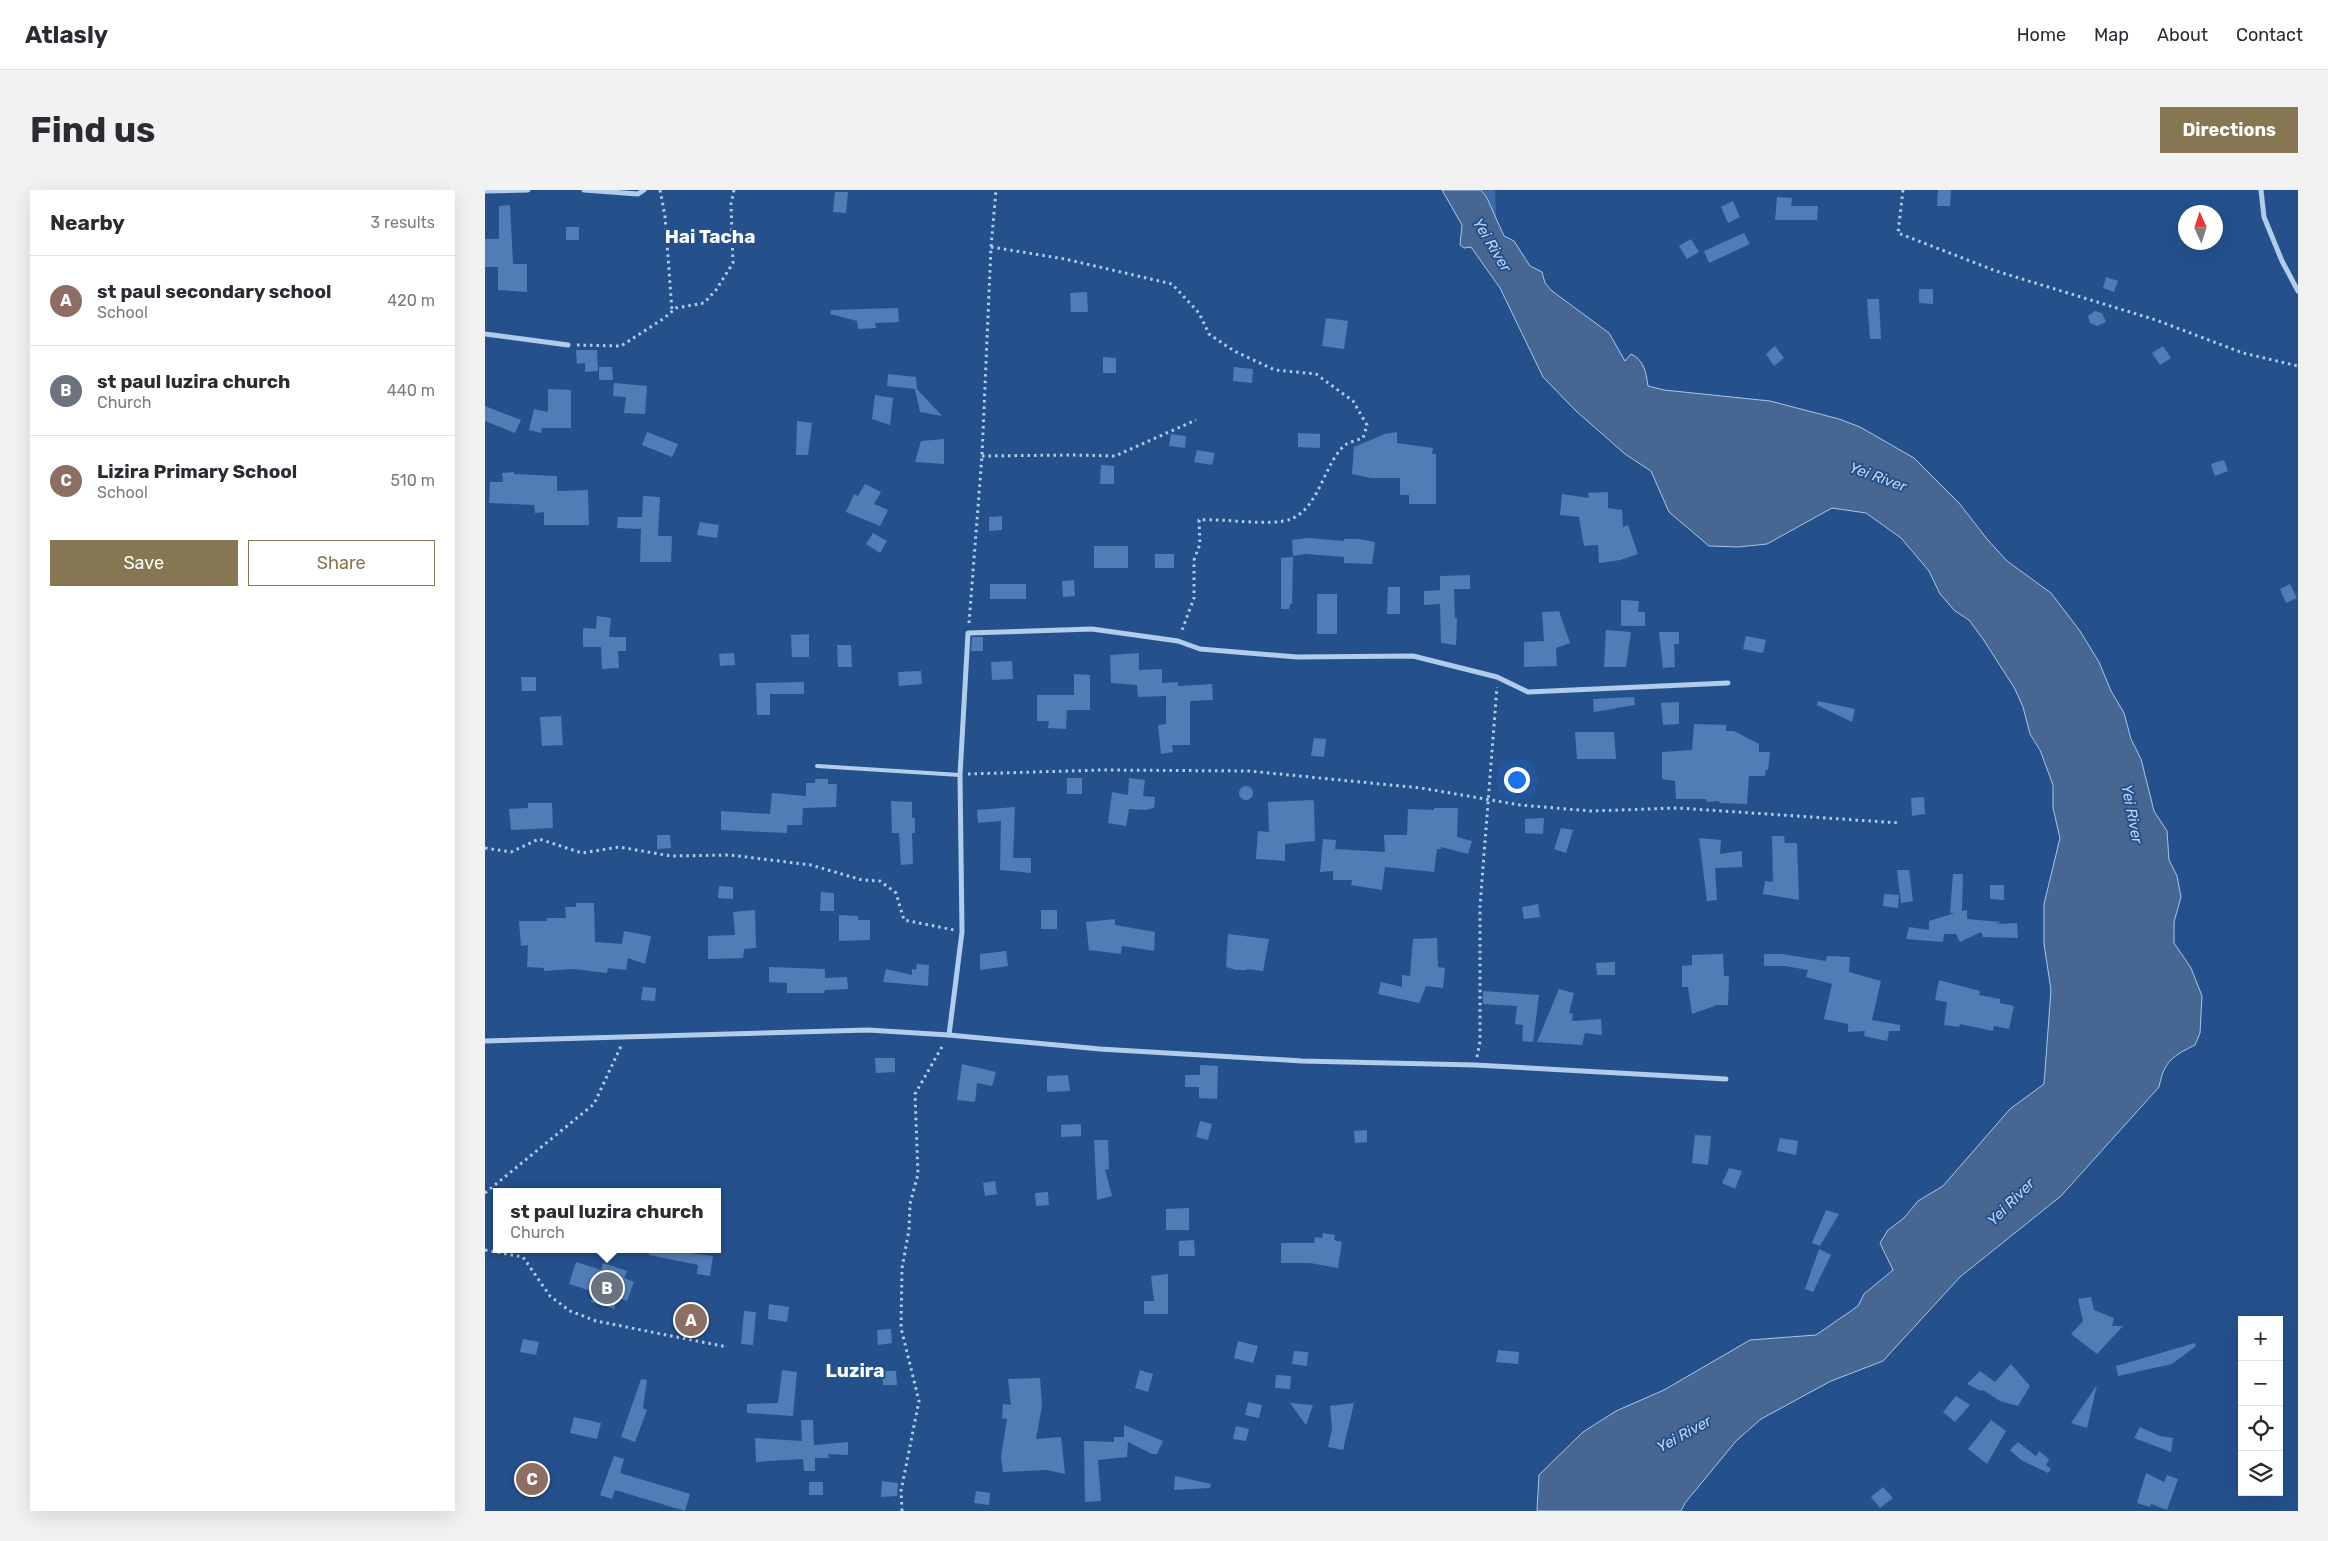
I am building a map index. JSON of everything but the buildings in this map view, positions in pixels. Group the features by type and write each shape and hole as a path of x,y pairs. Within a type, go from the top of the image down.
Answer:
{"street":[{"path":"485,191 527,190"},
{"path":"584,190 638,194 644,190"},
{"path":"2261,190 2263,217 2282,261 2298,291"},
{"path":"485,334 568,345"},
{"path":"949,1034 962,932 960,774 968,633 1092,629 1178,641 1199,649 1297,657 1413,656 1497,677 1527,692 1728,683"},
{"path":"485,1041 868,1030 949,1034 1129,1051 1302,1061 1475,1065 1726,1080"}],"lane":[{"path":"817,766 960,774"}],"path":[{"path":"660,190 665,216 672,312"},
{"path":"568,345 621,346 676,308 703,303 716,290 733,263 731,204 734,190"},
{"path":"968,633 982,456 991,246 996,190"},
{"path":"1903,190 1898,233 1933,249 1996,271 2156,320 2243,353 2298,366"},
{"path":"991,246 1065,259 1172,284 1199,313 1209,334 1234,351 1275,370 1316,374 1353,401 1367,425 1363,438 1345,445 1328,470 1316,495 1290,520 1249,522 1199,520 1200,544 1193,560 1194,598 1178,641"},
{"path":"982,456 1115,456 1196,420"},
{"path":"1475,1065 1480,1041 1480,906 1497,677"},
{"path":"960,774 1102,770 1249,772 1421,788 1520,805 1591,811 1678,808 1900,823"},
{"path":"485,848 511,852 539,839 582,853 619,847 671,856 730,855 811,865 862,880 881,881 895,893 904,920 962,932"},
{"path":"902,1511 901,1491 911,1433 919,1401 901,1328 902,1268 909,1230 910,1204 918,1174 915,1094 949,1034"},
{"path":"485,1193 594,1104 625,1036"},
{"path":"504,1253 523,1256 539,1277 550,1296 579,1315 596,1321 727,1347"}],"shaded area":[{"path":"1481,190 1495,190 1496,219 1487,198"}],"water":[{"name":"Yei River","path":"1442,190 1481,190 1487,198 1504,236 1514,241 1530,266 1542,272 1545,283 1552,291 1609,333 1625,361 1631,354 1642,363 1648,386 1664,390 1770,401 1839,419 1860,427 1914,458 1959,503 2007,561 2051,593 2080,631 2099,662 2111,691 2124,713 2131,739 2141,759 2154,811 2167,831 2169,860 2177,876 2181,897 2174,922 2174,943 2191,968 2202,996 2200,1033 2195,1045 2171,1060 2164,1071 2159,1087 2061,1196 1960,1277 1883,1361 1831,1381 1761,1419 1736,1441 1685,1503 1681,1511 1537,1511 1539,1475 1583,1432 1616,1411 1664,1390 1750,1340 1816,1335 1858,1306 1864,1294 1893,1270 1880,1243 1888,1230 1904,1218 1918,1201 1943,1186 2010,1109 2044,1084 2051,990 2044,944 2044,904 2060,838 2053,808 2053,785 2040,750 2030,734 2023,707 2015,689 1983,639 1969,620 1955,611 1940,594 1929,571 1901,538 1866,513 1832,508 1767,544 1738,547 1709,546 1669,512 1651,471 1625,454 1576,411 1543,377 1500,288 1471,247 1464,248 1460,245 1462,225"}],"place":[{"name":"st paul luzira church","path":"607,1288"},
{"name":"st paul secondary school","path":"691,1320"},
{"name":"Lizira Primary School","path":"532,1479"}],"district":[{"name":"Hai Tacha","path":"710,236"},
{"name":"Luzira","path":"855,1370"}]}
